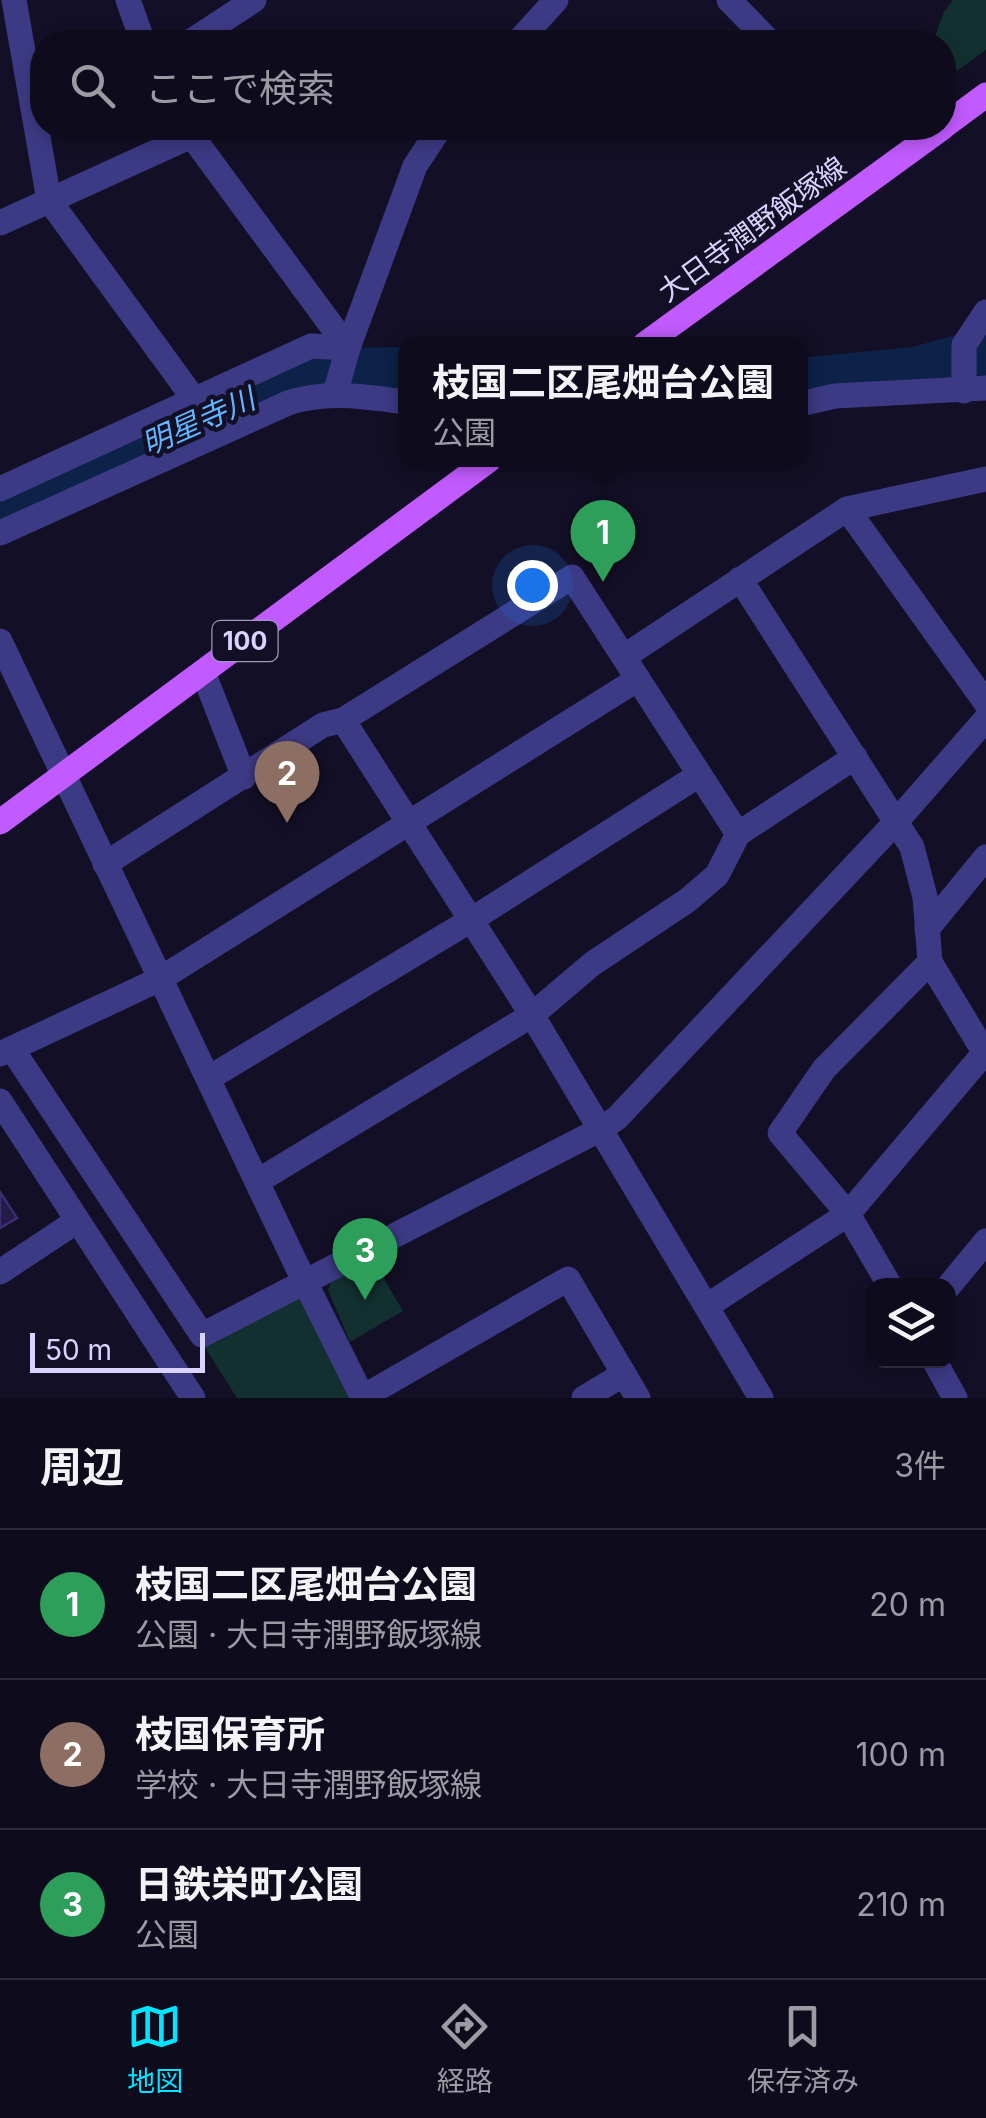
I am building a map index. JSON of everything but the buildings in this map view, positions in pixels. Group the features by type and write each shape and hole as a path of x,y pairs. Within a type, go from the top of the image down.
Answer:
{"main road":[{"name":"大日寺潤野飯塚線","path":"956,118 986,96"},
{"name":"大日寺潤野飯塚線","path":"655,337 925,140"},
{"name":"100","path":"0,822 480,467"}],"street":[{"path":"14,0 30,91"},
{"path":"128,0 139,30"},
{"path":"208,30 254,0"},
{"path":"529,30 556,0"},
{"path":"729,0 758,30"},
{"path":"38,140 49,200 194,400"},
{"path":"0,223 173,140"},
{"path":"195,140 348,348"},
{"path":"335,394 415,166 432,140"},
{"path":"808,403 872,393 975,389 964,345 986,312"},
{"path":"0,489 311,346 348,348"},
{"path":"0,532 288,402 314,394 398,401"},
{"path":"625,656 847,509 986,479"},
{"path":"847,509 986,703"},
{"path":"106,864 323,725 343,720 572,576 738,834"},
{"path":"706,1306 848,1214 985,1053 930,962 920,866 912,847 740,579"},
{"path":"0,642 363,1398 568,1279 638,1398"},
{"path":"203,672 244,776"},
{"path":"638,678 160,979 6,1052 202,1335 617,1118 895,823 986,719"},
{"path":"343,720 532,1015 761,1398"},
{"path":"258,1181 532,1015 592,964 688,900 717,875 738,834 855,757"},
{"path":"209,1078 699,776"},
{"path":"927,929 986,857"},
{"path":"885,1278 848,1214 780,1133 824,1070 930,962"},
{"path":"0,1101 193,1398"},
{"path":"0,1272 77,1221"},
{"path":"955,1278 986,1241"},
{"path":"938,1368 955,1398"},
{"path":"584,1398 624,1374"}],"green space":[{"path":"953,0 986,0 986,50 956,71 956,30 937,30"},
{"path":"373,1260 403,1311 350,1342 328,1290 332,1281"},
{"path":"297,1292 355,1398 237,1398 202,1343"}],"waterway":[{"name":"明星寺川","path":"808,378 914,368 971,353 986,355"},
{"name":"明星寺川","path":"0,510 306,373 398,368"}],"place":[{"name":"枝国二区尾畑台公園","path":"603,582"},
{"name":"枝国保育所","path":"287,823"},
{"name":"日鉄栄町公園","path":"365,1300"}]}
